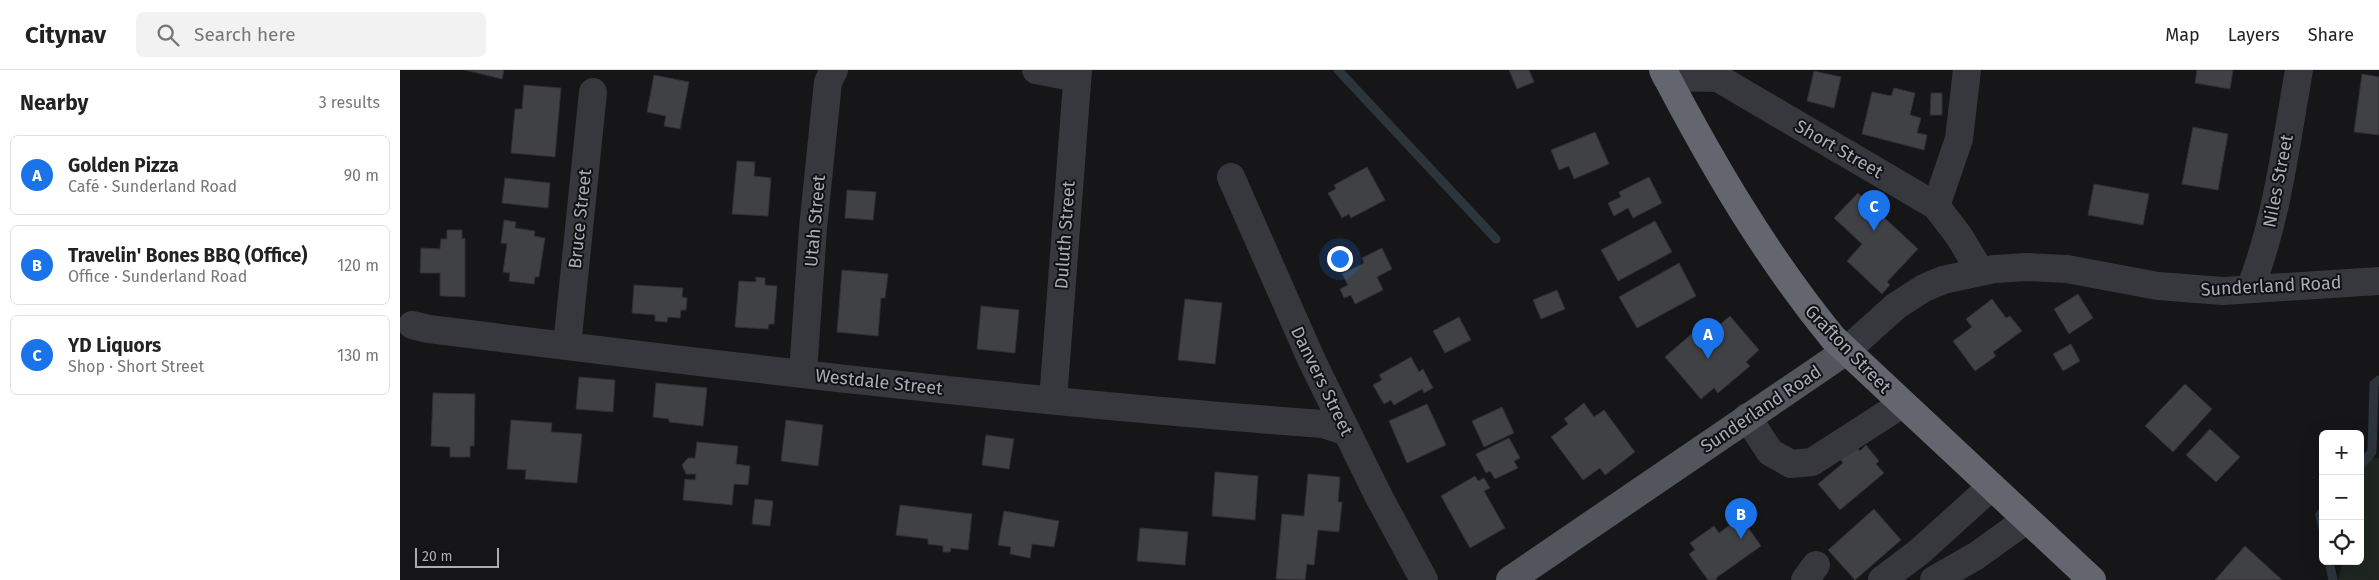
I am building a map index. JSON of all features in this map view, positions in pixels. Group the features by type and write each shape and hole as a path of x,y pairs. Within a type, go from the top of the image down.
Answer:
{"highway":[{"name":"Grafton Street","path":"1664,74 1761,241 1797,294 1846,351 2092,580"}],"main road":[{"name":"Sunderland Road","path":"1512,580 1747,417 1846,351"}],"street":[{"name":"Utah Street","path":"803,374 813,228 828,82 834,70"},
{"path":"1036,70 1078,74"},
{"path":"1936,206 1959,139 1967,70"},
{"name":"Niles Street","path":"2250,290 2260,264 2269,227 2298,70"},
{"name":"Duluth Street","path":"1053,400 1078,74"},
{"name":"Short Street","path":"1664,74 1718,78 1936,206 1959,236 1980,271"},
{"name":"Bruce Street","path":"567,346 593,92"},
{"name":"Danvers Street","path":"1232,178 1289,312 1346,431 1424,580"},
{"name":"Sunderland Road","path":"1846,351 1896,306 1924,288 1943,280 1980,271 2026,267 2058,268 2176,288 2223,291 2379,281"},
{"name":"Westdale Street","path":"412,324 429,329 803,374 1053,400 1323,424 1346,431"},
{"path":"1747,417 1770,452 1791,464 1812,462 1902,404"},
{"path":"1882,580 1918,552 1991,487"},
{"path":"1918,552 1942,578 2026,520"}],"shaded area":[{"path":"2369,458 2379,458 2379,580 2338,580 2342,565 2364,565 2364,462"}],"building":[{"path":"465,70 504,70 502,79"},
{"path":"1509,70 1529,70 1534,82 1517,89"},
{"path":"2197,70 2233,70 2230,89 2195,83"},
{"path":"1814,71 1841,77 1834,108 1807,101"},
{"path":"2362,74 2379,77 2379,135 2354,132"},
{"path":"654,75 689,82 680,129 664,126 666,116 647,112"},
{"path":"524,85 561,88 555,157 511,153 515,109 522,109"},
{"path":"1894,88 1915,93 1910,115 1921,118 1917,133 1927,135 1924,150 1862,134 1872,92 1891,96"},
{"path":"1931,93 1942,93 1942,115 1930,115"},
{"path":"2193,127 2228,134 2218,190 2182,184"},
{"path":"1595,132 1609,164 1574,179 1569,166 1559,170 1551,150"},
{"path":"737,161 755,162 754,176 771,178 768,216 732,214"},
{"path":"1367,167 1385,200 1351,218 1349,214 1342,218 1328,193 1336,189 1334,185"},
{"path":"1649,177 1662,203 1633,218 1628,208 1614,216 1608,203 1621,197 1619,192"},
{"path":"505,178 550,183 548,208 502,203"},
{"path":"2094,184 2149,194 2143,225 2088,215"},
{"path":"847,190 876,192 873,220 845,218"},
{"path":"1858,193 1918,249 1887,282 1890,285 1882,294 1847,261 1862,244 1834,218"},
{"path":"504,220 516,222 515,228 535,231 534,236 545,238 539,277 535,277 534,284 509,281 510,273 503,272 507,244 501,243"},
{"path":"1655,221 1672,252 1618,281 1601,250"},
{"path":"447,230 462,230 462,239 465,238 465,297 440,296 440,273 420,273 421,248 440,249 441,239 447,239"},
{"path":"1382,248 1392,269 1377,277 1383,290 1355,304 1351,295 1344,298 1340,289 1348,285 1342,274 1364,263 1362,258"},
{"path":"1679,263 1696,296 1637,328 1619,297"},
{"path":"842,270 888,274 885,298 881,298 878,336 837,332"},
{"path":"756,277 765,278 765,285 777,286 774,324 769,324 768,329 735,327 739,281 756,282"},
{"path":"634,285 683,288 682,297 687,298 686,310 681,310 680,318 668,317 667,322 655,321 655,315 632,313"},
{"path":"1557,290 1565,309 1541,319 1533,300"},
{"path":"2078,294 2093,318 2069,334 2054,309"},
{"path":"1185,299 1222,303 1215,364 1178,360"},
{"path":"1992,299 2006,318 2010,316 2022,331 1993,352 1996,356 1975,371 1953,341 1972,327 1966,319"},
{"path":"981,306 1019,310 1015,353 977,349"},
{"path":"1730,316 1759,350 1746,362 1750,366 1718,393 1714,388 1701,399 1665,357 1704,323 1712,331"},
{"path":"1459,317 1471,340 1445,353 1433,331"},
{"path":"2071,344 2080,361 2063,371 2053,354"},
{"path":"1411,357 1419,372 1423,369 1433,388 1424,393 1422,389 1394,405 1391,400 1384,404 1373,385 1382,380 1379,375"},
{"path":"579,377 615,380 613,412 576,409"},
{"path":"656,383 707,388 703,426 669,422 669,419 653,417"},
{"path":"2185,384 2212,409 2173,452 2145,426"},
{"path":"433,393 475,394 474,446 470,446 470,457 450,457 450,447 431,446"},
{"path":"1584,403 1594,417 1604,410 1635,452 1605,475 1600,468 1583,480 1551,437 1568,424 1564,419"},
{"path":"1427,404 1446,445 1407,463 1389,421"},
{"path":"1502,407 1514,433 1484,447 1472,421"},
{"path":"511,420 552,423 551,432 582,434 577,483 525,479 526,470 507,469"},
{"path":"786,420 823,425 818,466 781,461"},
{"path":"2210,429 2240,457 2216,482 2186,455"},
{"path":"986,435 1014,439 1009,469 982,465"},
{"path":"1509,438 1520,458 1514,461 1518,468 1495,479 1490,471 1486,473 1476,454"},
{"path":"697,442 738,446 736,464 750,466 748,485 734,484 732,505 683,500 685,479 695,480 696,474 686,474 682,465 688,458 695,458"},
{"path":"1866,445 1879,461 1876,464 1884,473 1840,510 1818,484 1843,463 1840,459 1856,446 1860,451"},
{"path":"1215,472 1258,476 1255,520 1212,516"},
{"path":"1308,474 1340,477 1338,502 1342,502 1339,532 1318,530 1314,565 1307,564 1305,580 1276,579 1282,514 1304,516"},
{"path":"1475,476 1478,481 1484,478 1490,488 1484,491 1505,528 1470,548 1441,496"},
{"path":"755,499 773,501 770,526 752,524"},
{"path":"900,505 972,514 968,550 951,548 950,552 943,552 943,546 928,544 928,539 896,535"},
{"path":"1874,509 1901,540 1855,580 1828,550"},
{"path":"1004,511 1059,521 1054,547 1032,544 1030,558 1010,554 1011,547 998,545"},
{"path":"1741,517 1761,546 1716,578 1717,580 1708,580 1689,554 1695,550 1690,543 1714,526 1719,533"},
{"path":"1140,528 1188,532 1185,565 1137,561"},
{"path":"2245,546 2282,580 2215,580"}],"waterway":[{"path":"1338,70 1496,239"},
{"path":"2364,461 2372,452 2374,384 2379,380"},
{"path":"2330,565 2333,580"}],"place":[{"name":"YD Liquors","path":"1874,231"},
{"name":"Golden Pizza","path":"1708,359"},
{"name":"Travelin' Bones BBQ (Office)","path":"1741,539"}]}
